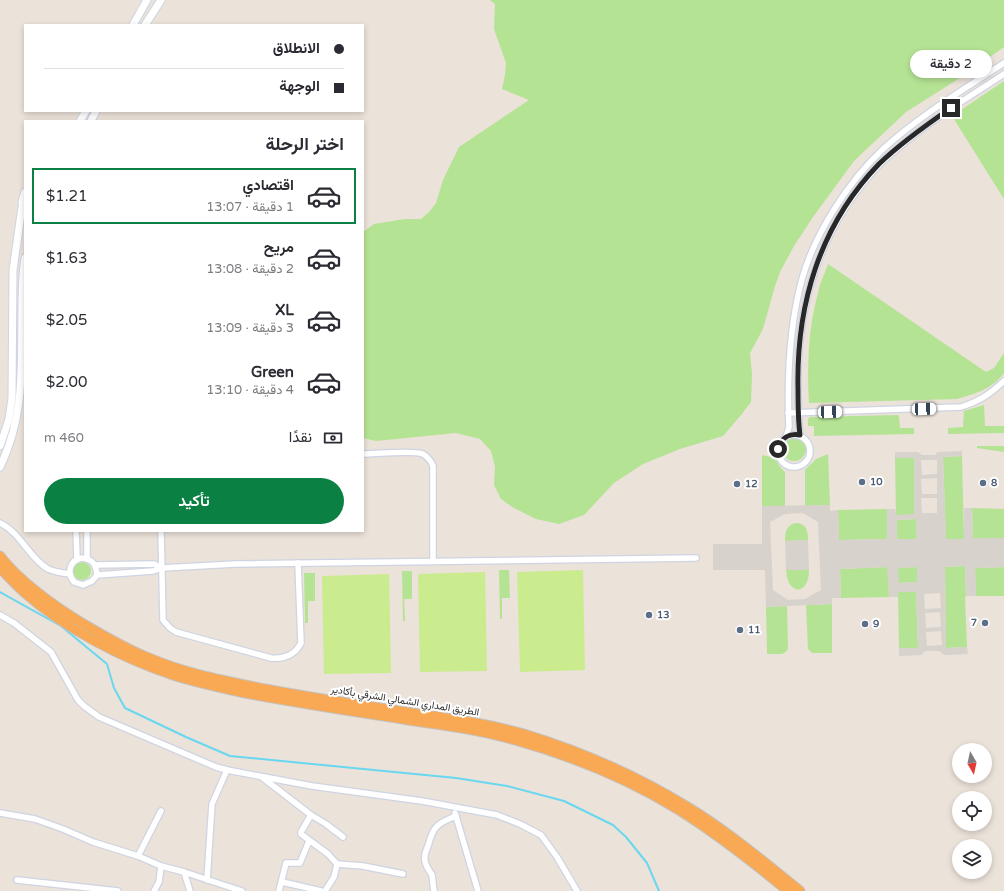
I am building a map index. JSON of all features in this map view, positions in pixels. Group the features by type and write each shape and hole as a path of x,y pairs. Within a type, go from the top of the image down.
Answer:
{"highway":[{"name":"الطريق المداري الشمالي الشرقي بأكادير","path":"0,556 31,586 73,618 109,640 157,661 217,680 497,727 544,740 598,760 652,786 687,806 725,832 800,891"},
{"name":"الطريق المداري الشمالي الشرقي بأكادير","path":"0,568 25,593 46,610 68,624 128,657 174,676 268,697 492,734 546,749 590,766 644,791 679,810 720,838 788,891"}],"street":[{"path":"134,24 147,0"},
{"path":"146,24 161,0"},
{"path":"786,437 789,427 790,343 802,278 818,238 840,200 864,169 888,145 929,113 1004,63"},
{"path":"800,435 797,364 800,331 807,295 817,263 840,216 852,198 880,164 916,133 1004,74"},
{"path":"0,446 9,419 12,398 13,270 24,209 22,198 24,194"},
{"path":"0,467 12,438 20,400 24,268"},
{"path":"788,413 961,407 975,402 991,393 1004,381"},
{"path":"790,435 800,435 810,444 811,454 809,460 805,464 795,468 790,467 782,462 778,454 779,444 790,435"},
{"path":"364,454 418,453 424,455 430,461 433,466 433,561"},
{"path":"0,523 16,534 47,568 70,574"},
{"path":"76,532 77,559"},
{"path":"87,532 87,559"},
{"path":"161,532 163,620 165,624 176,632 237,649 276,658 283,658 298,650 301,643 298,564"},
{"path":"97,575 94,565 87,559 77,559 71,565 70,574 74,582 83,585 92,581 97,575 153,571 162,568 235,564 696,558"},
{"path":"94,565 154,564 162,568"},
{"path":"0,615 19,626 51,652 78,700 99,717 216,767 227,770 312,786 422,801 497,815 520,824 541,835 558,857 577,891"},
{"path":"207,880 212,804 227,770"},
{"path":"261,776 311,815 343,837"},
{"path":"454,807 478,891"},
{"path":"138,856 161,811"},
{"path":"0,813 35,819 63,829 92,842 138,856 161,866 242,891"},
{"path":"311,815 301,832 304,837 328,854 337,864 363,866 403,874"},
{"path":"434,891 432,876 428,870 425,858 430,838 433,829 437,825 443,820 456,816"},
{"path":"279,891 286,863 300,863 309,841"},
{"path":"325,891 334,877 337,864"},
{"path":"155,891 159,882 161,866"},
{"path":"184,872 190,891"},
{"path":"17,880 118,891"},
{"path":"282,882 321,891"}],"green space":[{"path":"490,0 1004,0 1004,47 963,76 906,112 854,161 813,217 794,246 780,272 763,329 750,353 752,374 751,402 741,415 723,436 680,449 643,464 614,483 584,515 559,524 536,519 512,507 501,499 494,485 495,467 491,451 480,439 456,433 376,441 364,438 364,231 374,224 405,219 421,219 436,203 443,180 459,147 529,100 502,89 506,63 494,29 495,4"},
{"path":"1004,81 1004,199 952,116"},
{"path":"828,264 986,372 994,368 1004,353 1004,373 989,387 977,393 957,399 809,403 808,361 810,334 819,289"},
{"path":"984,405 985,426 1004,426 1004,433 948,434 948,428 963,427 964,411"},
{"path":"898,415 900,428 914,428 914,434 814,436 814,426 808,426 808,419 810,417"},
{"path":"794,437 803,440 806,449 803,458 794,461 785,458 782,449 785,440"},
{"path":"977,446 1004,446 1004,452 977,448"},
{"path":"828,454 830,505 805,506 805,470 816,459"},
{"path":"762,455 775,458 785,472 785,506 762,506"},
{"path":"962,456 964,539 946,540 943,457"},
{"path":"895,458 914,458 914,515 896,515"},
{"path":"972,508 1004,509 1004,538 973,538"},
{"path":"887,509 888,539 839,540 838,510"},
{"path":"916,519 916,539 897,539 897,520"},
{"path":"795,523 802,524 806,528 808,540 785,541 787,530"},
{"path":"82,562 88,565 91,571 88,577 82,580 76,577 73,571 76,565"},
{"path":"965,566 967,647 946,648 945,567"},
{"path":"888,567 889,597 841,598 840,569"},
{"path":"917,567 918,582 898,583 898,568"},
{"path":"1004,567 1004,596 976,596 975,568"},
{"path":"499,570 509,570 510,598 502,598 502,619 500,619"},
{"path":"583,570 585,670 520,672 517,572"},
{"path":"786,570 809,570 806,584 798,590 794,588 790,585"},
{"path":"402,571 412,571 412,599 404,599 405,621 403,621"},
{"path":"485,572 487,671 420,672 418,574"},
{"path":"304,573 315,573 315,601 308,601 308,623 305,623"},
{"path":"389,574 391,673 324,674 322,576"},
{"path":"916,591 918,648 899,648 898,592"},
{"path":"832,604 832,653 812,653 808,649 806,605"},
{"path":"787,606 787,651 782,654 767,654 766,607"}],"shaded area":[{"path":"962,451 962,456 943,457 946,539 964,539 964,508 972,508 973,538 1004,538 1004,567 975,568 976,596 966,596 965,566 945,567 946,648 967,647 968,654 945,655 939,651 925,651 921,655 899,656 899,648 918,648 916,592 898,592 898,597 889,597 887,567 840,569 841,598 832,598 832,604 766,607 765,570 713,570 713,544 762,544 762,506 830,505 830,511 838,510 839,540 887,539 887,509 895,509 896,515 914,514 914,458 895,458 895,452 918,452 922,455 936,455 937,452","holes":["921,460 937,460 937,474 922,475","937,478 937,494 922,494 921,479","921,498 937,498 937,513 922,513","803,513 818,522 821,590 805,599 788,600 773,590 770,522 785,514","916,519 916,539 897,539 897,520","917,567 917,582 899,583 898,568","940,593 941,608 925,609 924,594","940,612 941,627 926,628 925,613","941,631 942,645 927,646 926,632"]},
{"path":"808,540 809,570 786,570 785,541"}],"waterway":[{"path":"0,592 61,626 107,664 114,688 125,708 186,737 230,756 456,778 507,786 564,801 613,825 626,837 647,863 659,891"}],"place":[{"name":"10","path":"862,482"},
{"name":"8","path":"983,483"},
{"name":"12","path":"737,484"},
{"name":"13","path":"649,615"},
{"name":"7","path":"985,623"},
{"name":"9","path":"865,624"},
{"name":"11","path":"740,630"}],"route":[{"path":"778,449 779,444 786,437 795,434 800,435 797,364 800,331 810,284 817,263 831,232 852,198 880,164 916,133 951,108"}]}
